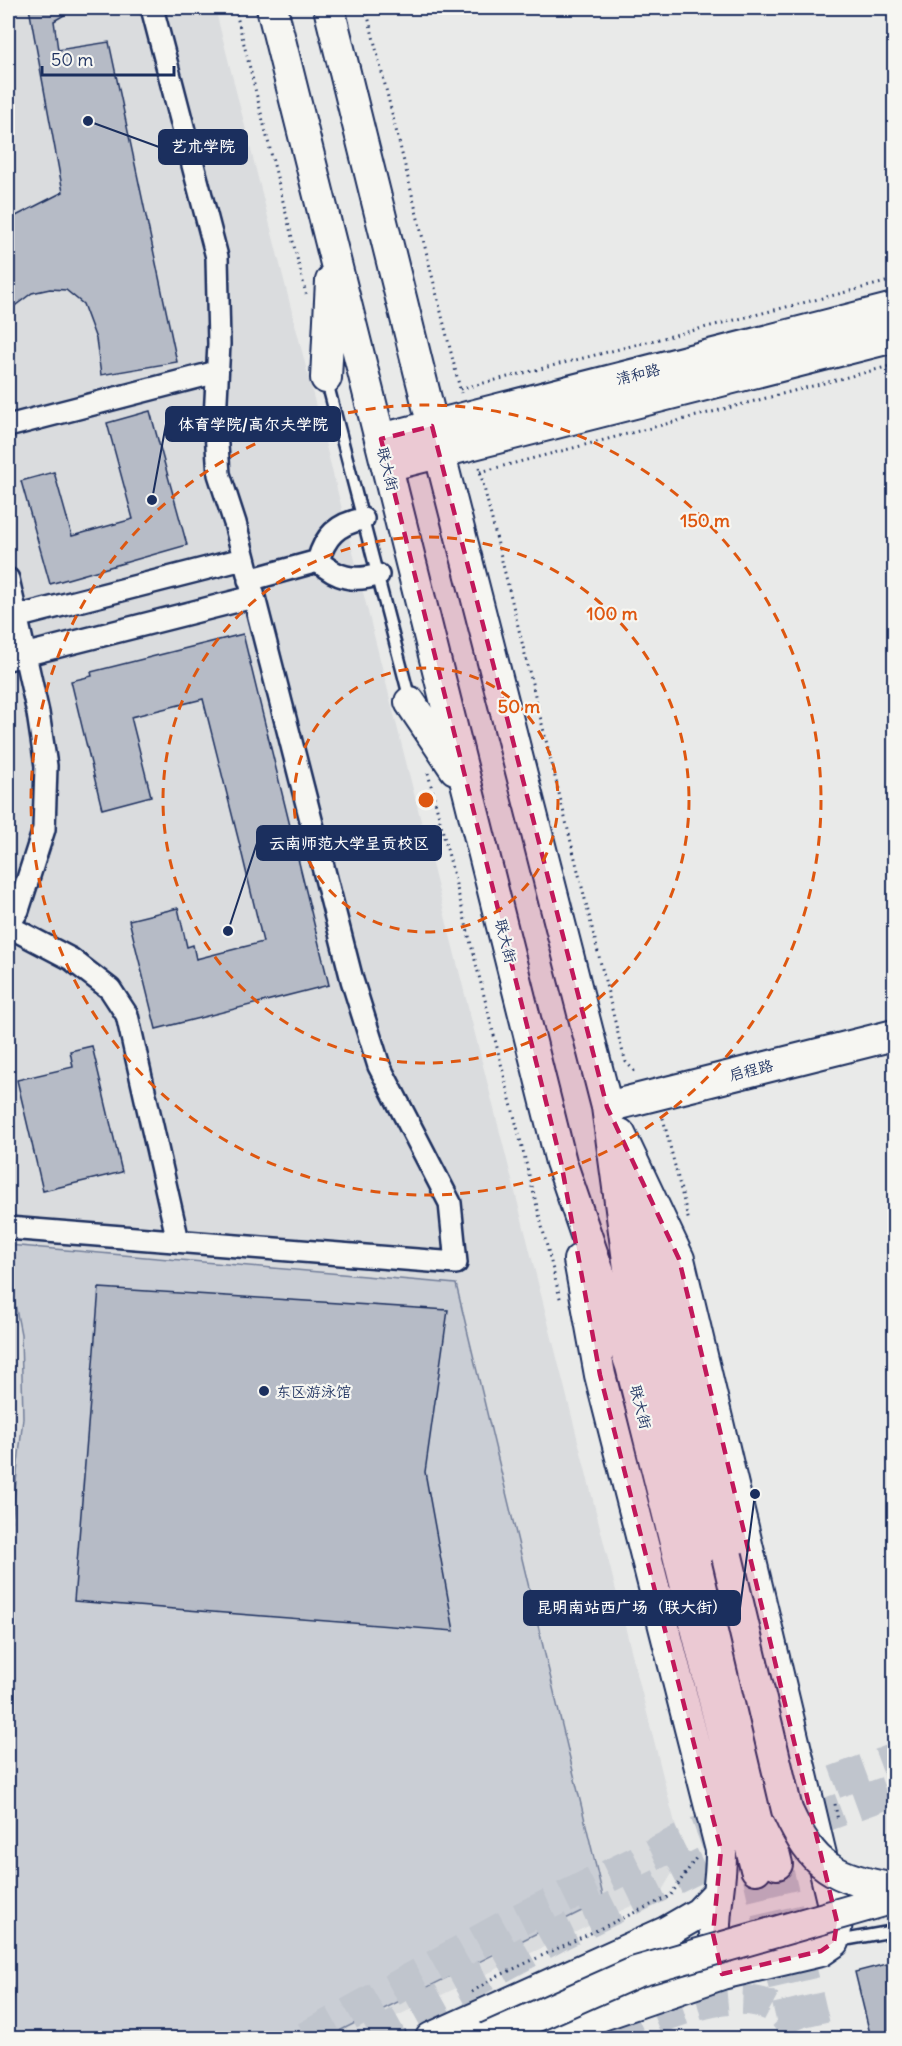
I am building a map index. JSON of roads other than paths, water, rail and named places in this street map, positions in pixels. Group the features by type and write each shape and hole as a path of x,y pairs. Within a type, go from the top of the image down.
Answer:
{"main road":[{"name":"联大街","path":"272,8 561,1162 631,1366 766,1866 629,1268 607,1107 435,439 329,8"},
{"path":"326,378 333,248"},
{"name":"清和路","path":"384,452 435,439 467,416 894,308"},
{"name":"清和路","path":"467,416 894,337"},
{"path":"410,702 468,789"},
{"name":"启程路","path":"607,1107 894,1035"},
{"path":"607,1107 656,1264 787,1810 801,1841 827,1868 856,1882 894,1889"},
{"path":"550,2038 602,2015 722,1974 821,1951 834,1942 837,1922 679,1259 607,1107"},
{"path":"561,1162 600,1375 721,1850 721,1870 716,1895 713,1934 722,1974"},
{"path":"425,2032 666,1932 699,1913 716,1895"},
{"path":"488,2038 636,1972 894,1898"}],"street":[{"path":"8,1228 456,1263 450,1203 379,1066 352,980 251,588 219,474 215,418 218,257 152,8"},
{"path":"8,426 217,372"},
{"path":"318,561 322,545 332,531 347,522 363,519"},
{"path":"12,618 243,559"},
{"path":"318,561 330,572 345,579 362,579 378,575"},
{"path":"16,657 251,588 318,561"},
{"path":"8,579 16,657 46,766 44,829 18,910 8,926 79,965 110,989 127,1015 178,1241"}],"lane":[{"path":"326,378 410,702"},
{"path":"832,1899 861,1913 894,1910"},
{"path":"834,1942 894,1930"}],"tunnel":[{"path":"306,2038 514,1922 693,1835 894,1760"},
{"path":"371,2038 560,1934 738,1847 894,1790"},
{"path":"777,1864 818,2038"},
{"path":"756,1869 793,2027"},
{"path":"614,2038 684,2010 710,2003 736,2000 760,2002 780,2012 794,2032"}],"place":[{"name":"艺术学院","path":"88,121"},
{"name":"体育学院/高尔夫学院","path":"152,500"},
{"name":"云南师范大学呈贡校区","path":"228,931"},
{"name":"东区游泳馆","path":"264,1391"},
{"name":"昆明南站西广场（联大街）","path":"755,1494"}]}
